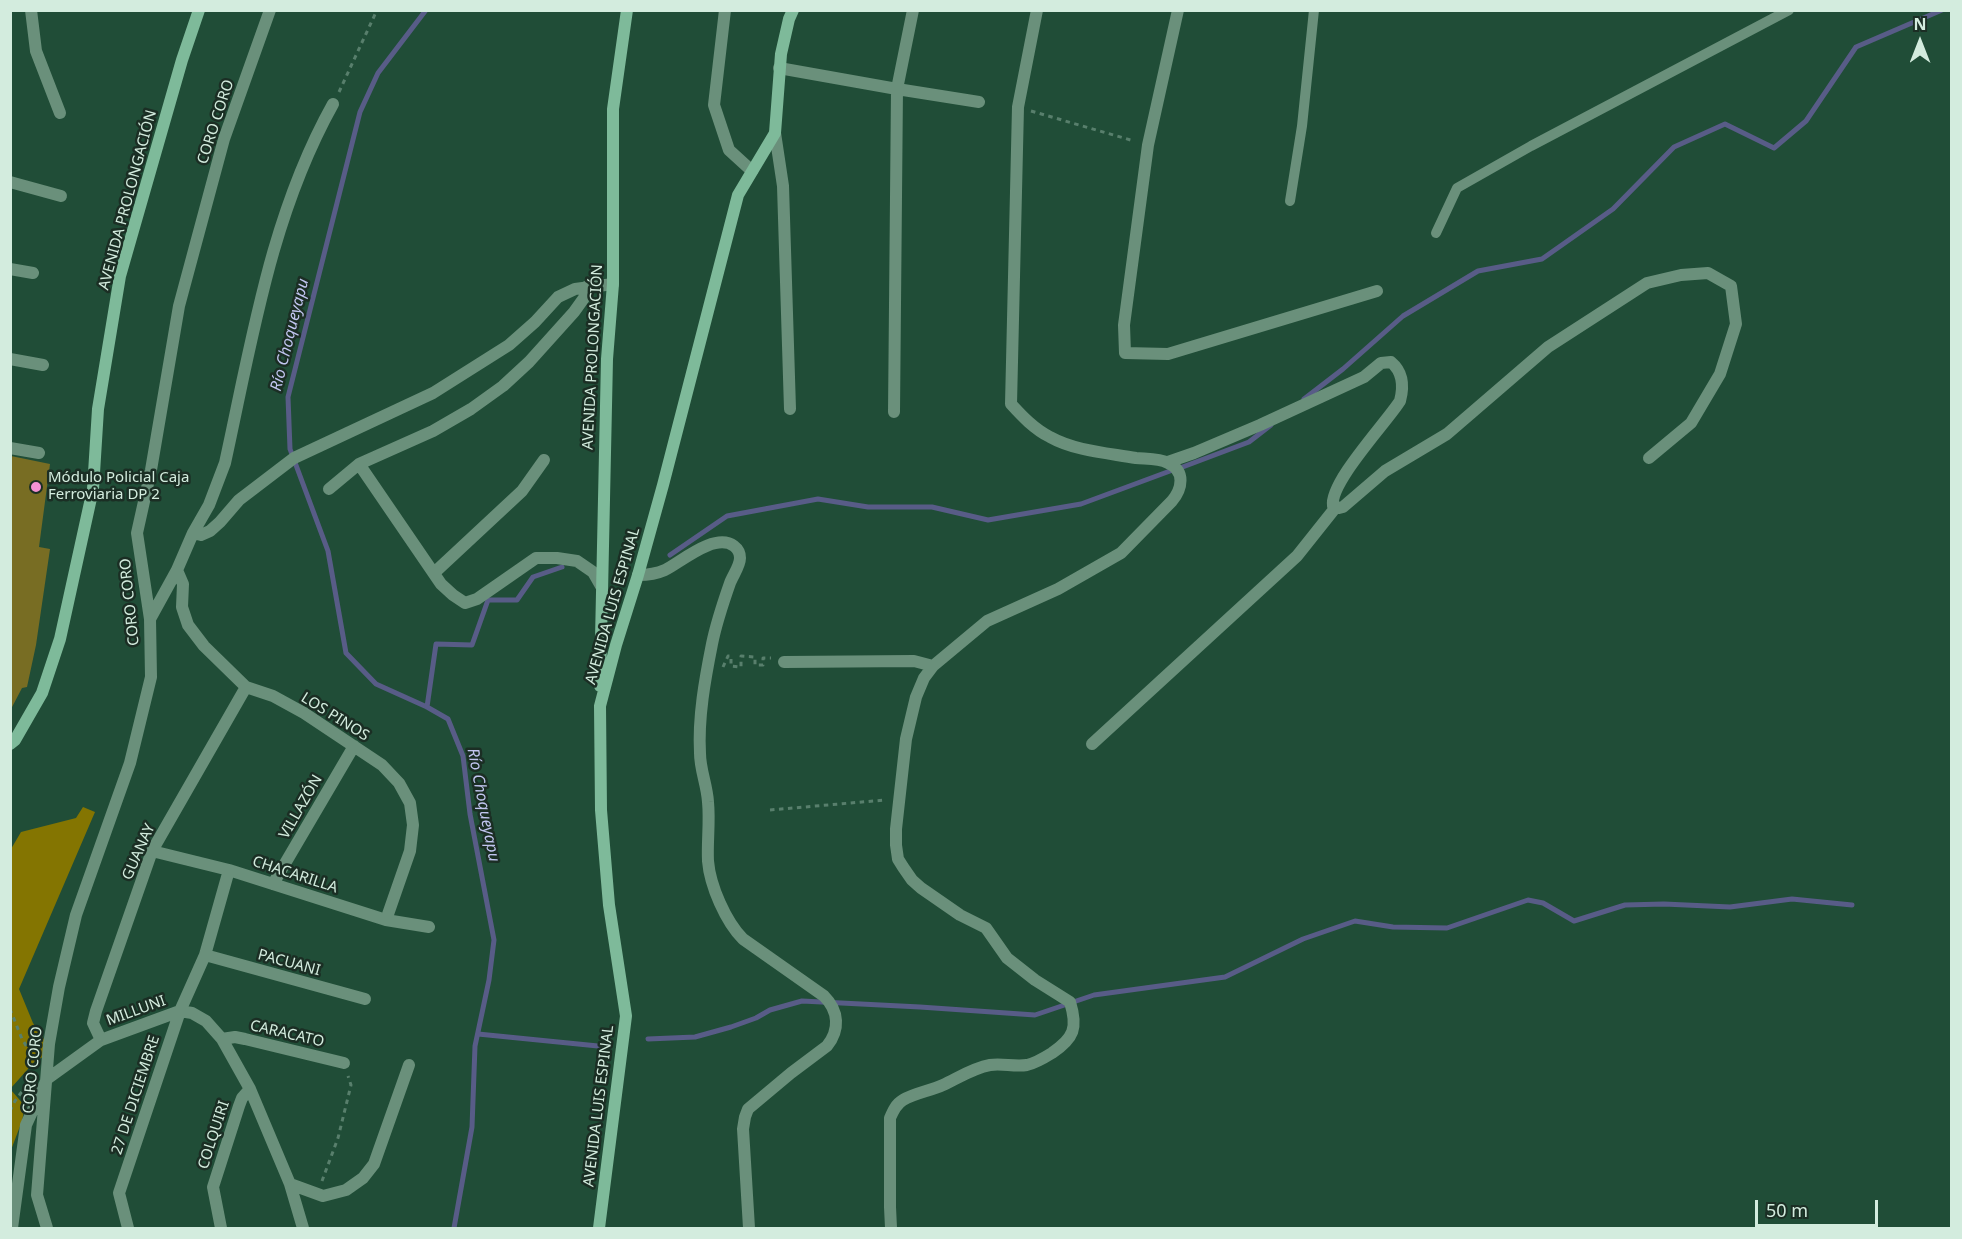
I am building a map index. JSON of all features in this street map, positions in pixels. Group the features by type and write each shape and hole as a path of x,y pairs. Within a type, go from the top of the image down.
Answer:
{"street":[{"path":"31,10 36,51 60,113"},
{"name":"AVENIDA PROLONGACIÓN","path":"10,744 15,740 42,693 60,639 93,489 98,409 120,276 182,60 199,10"},
{"name":"CORO CORO","path":"46,1228 37,1195 49,1044 59,987 76,915 130,763 151,677 150,619 137,532 151,470 179,306 224,139 270,10"},
{"name":"AVENIDA PROLONGACIÓN","path":"600,706 607,358 613,284 613,109 627,10"},
{"path":"725,10 714,105 729,150 752,171"},
{"name":"AVENIDA LUIS ESPINAL","path":"599,1228 626,1016 609,905 601,810 600,706 638,575 738,195 775,133 783,42 793,10"},
{"path":"894,412 897,89 913,10"},
{"path":"1037,10 1018,107 1011,404 1031,424 1050,437 1069,445 1167,462 1260,425 1364,377 1381,363 1391,362 1402,379 1400,401 1349,468 1332,499 1333,506 1343,507 1385,471 1447,434 1548,347 1586,322 1647,284 1681,275 1708,273 1731,286 1736,324 1720,374 1690,423 1649,458"},
{"path":"1178,10 1148,145 1124,325 1125,353 1167,354 1377,291"},
{"path":"780,68 979,102"},
{"path":"150,619 209,505 225,463 263,289 282,222 305,159 333,104"},
{"path":"775,133 783,186 790,409"},
{"path":"10,182 61,196"},
{"path":"10,269 33,273"},
{"path":"193,533 201,535 210,531 239,500 294,458 433,393 509,345 558,297 576,289 613,284"},
{"path":"329,489 359,464 433,431 471,409 503,386 529,362 574,312 587,293 586,287"},
{"path":"10,359 43,365"},
{"path":"10,448 39,453"},
{"path":"434,573 522,491 544,460"},
{"path":"891,1228 890,1118 896,1105 903,1099 941,1086 976,1069 1000,1064 1037,1062 1065,1044 1074,1028 1074,1015 1070,1002 1035,980 1007,958 986,928 960,915 912,880 898,859 896,845 898,799 906,739 916,697 924,678 933,666 987,621 1058,589 1121,553 1179,493 1182,482 1180,474 1167,462"},
{"path":"359,464 441,584 465,603 477,599 536,558 577,561 593,572 601,586"},
{"path":"1092,744 1297,556 1336,507"},
{"path":"638,575 664,570 711,544 724,542 732,544 737,549 740,560 720,612 712,643 699,732 701,771 708,802 710,873 727,919 735,931 824,996 831,1003 836,1016 837,1026 834,1038 827,1046 765,1095 748,1110 745,1117 743,1129 749,1228"},
{"name":"LOS PINOS","path":"177,570 183,584 182,607 188,625 204,646 246,687 273,696 354,746 382,765 399,783 410,803 413,825 410,851 386,920"},
{"path":"784,662 914,661 933,666"},
{"name":"GUANAY","path":"101,1040 93,1023 96,1011 152,851 246,687"},
{"name":"VILLAZÓN","path":"273,884 354,746"},
{"name":"CHACARILLA","path":"152,851 229,870 386,920 429,927"},
{"name":"27 DE DICIEMBRE","path":"128,1228 119,1194 180,1011 205,955 229,870"},
{"name":"PACUANI","path":"205,955 365,999"},
{"name":"MILLUNI","path":"12,1228 26,1125 47,1079 101,1040 180,1011 192,1013 206,1021 222,1039 250,1089 290,1185 303,1228"},
{"name":"CARACATO","path":"222,1039 235,1037 344,1063"},
{"path":"290,1185 323,1197 346,1190 363,1178 374,1164 409,1065"},
{"name":"COLQUIRI","path":"221,1228 213,1188 239,1106 250,1089"}],"lane":[{"path":"1290,201 1302,126 1314,10"},
{"path":"1436,233 1457,188 1563,129 1789,10"}],"path":[{"path":"333,104 377,10"},
{"path":"1018,107 1148,145"},
{"path":"719,677 728,656 731,656 730,666 741,667 741,656 755,657 755,665 764,665 764,658 772,658 773,665 784,662"},
{"path":"770,810 898,799"},
{"path":"10,1009 22,1039 47,1079"},
{"path":"317,1194 338,1138 351,1085 344,1063"}],"shaded area":[{"path":"11,456 50,464 39,547 50,549 36,645 27,687 22,688 11,709"},
{"path":"83,807 95,812 19,989 33,1023 53,1053 36,1060 11,1088 11,849 21,832 76,818"},
{"path":"11,1090 25,1106 11,1150"}],"waterway":[{"name":"Río Choqueyapu","path":"426,10 378,73 360,112 288,397 290,449 328,551 346,653 376,684 448,719 463,756 470,814 494,940 489,980 475,1046 472,1127 454,1228"},
{"path":"1304,399 1343,369 1403,316 1478,271 1542,259 1613,209 1674,147 1725,124 1774,148 1806,121 1856,47 1942,10"},
{"path":"1180,468 1249,442 1271,425"},
{"path":"670,555 727,516 818,499 868,507 932,507 988,520 1081,504 1170,471"},
{"path":"427,707 436,644 472,645 488,600 517,600 533,577 562,567"},
{"path":"648,1039 695,1037 731,1027 770,1010 802,1001 1035,1015 1094,995 1225,977 1303,939 1355,921 1393,927 1447,928 1528,900 1543,903 1574,921 1625,905 1730,907 1792,899 1852,905"},
{"path":"478,1034 598,1046"}],"place":[{"name":"Módulo Policial Caja Ferroviaria DP 2","path":"36,487"}]}
